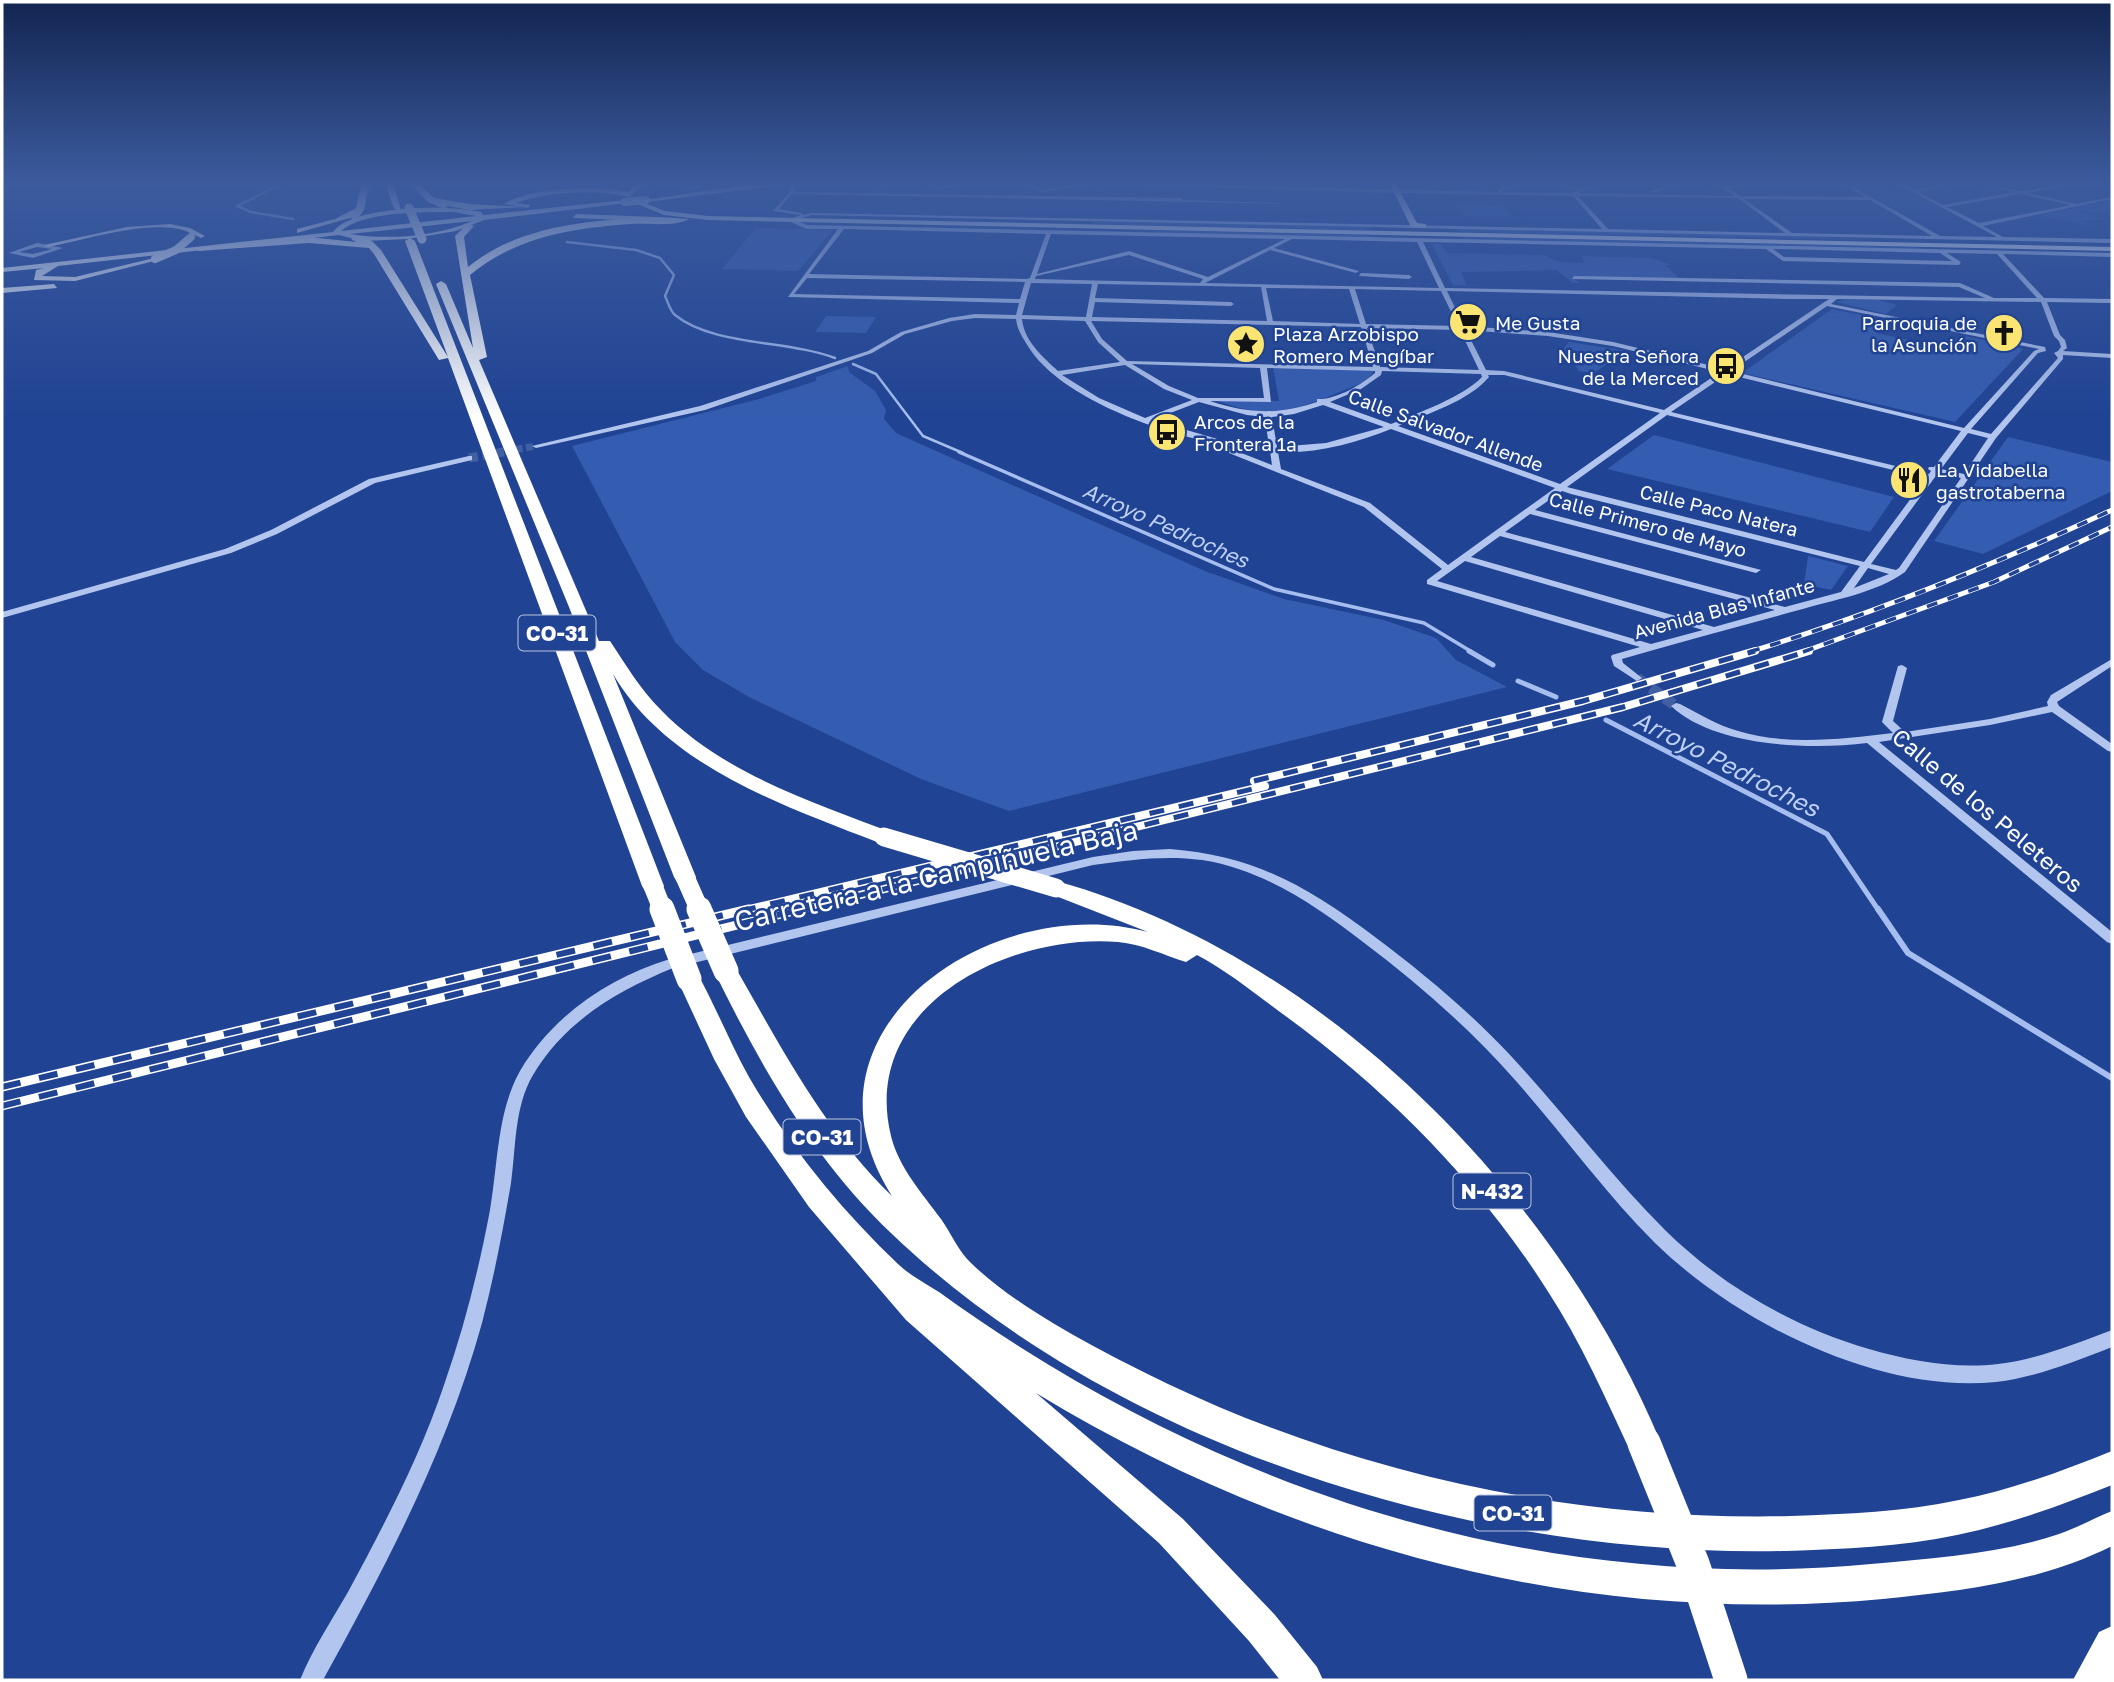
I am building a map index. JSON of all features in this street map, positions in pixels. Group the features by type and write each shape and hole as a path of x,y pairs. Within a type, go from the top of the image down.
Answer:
{"highway":[{"path":"383,260 454,375 461,381"},
{"name":"CO-31","path":"418,260 653,886 689,979 724,1057 796,1171 847,1231 895,1279 999,1352 1094,1411 1190,1460 1280,1499 1407,1540 1541,1569 1648,1584 1762,1590 1873,1584 1989,1568 2066,1550 2112,1528"},
{"path":"463,260 483,365 481,373"},
{"path":"465,274 483,260"},
{"name":"CO-31","path":"438,278 481,373 685,877 759,1039 805,1115 853,1175 896,1219 958,1272 1074,1352 1152,1395 1290,1454 1422,1494 1556,1521 1656,1533 1779,1536 1893,1527 1973,1515 2079,1482 2112,1468"},
{"path":"577,607 590,618 615,669 640,702 681,738 740,776 796,804 884,836 1056,888 1168,931 1231,964 1274,994"},
{"path":"958,1272 938,1233 900,1190 881,1151 874,1118 875,1085 882,1057 895,1031 914,1004 939,982 968,963 1003,948 1056,936 1118,934 1169,947 1274,994"},
{"name":"N-432","path":"1274,994 1368,1063 1409,1101 1483,1180 1558,1280 1600,1351 1644,1443 1693,1564 1731,1680"},
{"path":"895,1279 916,1310 1171,1531 1262,1628 1304,1680"},
{"path":"2092,1680 2112,1645"}],"main road":[{"path":"2,268 68,260"},
{"path":"88,260 58,266 36,275 47,280 75,279 149,260"},
{"path":"2,291 90,280 160,260"}],"street":[{"path":"816,260 790,296 1023,301"},
{"path":"1038,260 1023,301 1021,328 1032,349 1055,374 1079,390 1146,420 1370,507 1448,570"},
{"path":"1032,278 1101,260"},
{"path":"1153,260 1209,279"},
{"path":"1199,284 1247,260"},
{"path":"1313,260 1358,273 1409,277"},
{"path":"1188,435 1237,446 1274,450 1331,444 1391,428 1473,389 1486,377 1485,371 1429,260"},
{"path":"1849,260 1959,263 1955,260"},
{"path":"1867,565 1898,573 1993,437 2062,358 2062,340 2057,336 2043,299 2005,260"},
{"path":"805,275 1836,298 2112,301"},
{"path":"1574,278 1960,285 1992,299"},
{"path":"1095,282 1088,319 1101,343 1124,364 1150,378 1200,398 1230,408 1268,415 1290,412 1320,401 1370,382 1379,374 1351,287"},
{"path":"1826,283 1845,298"},
{"path":"1228,285 1233,322"},
{"path":"1263,285 1270,323"},
{"path":"1787,297 1821,306 2061,352 2112,356"},
{"path":"1647,646 1430,582 1532,512 1669,410 1836,298"},
{"path":"1091,300 1231,304"},
{"path":"536,446 702,408 861,355 903,333 958,318 1020,317 1462,328 1592,340 1993,437"},
{"name":"Avenida Blas Infante","path":"1844,594 1966,430 2036,352 2057,336"},
{"path":"1055,374 1124,364 1485,371 1527,377 1934,474 1966,477"},
{"path":"1146,420 1200,398 1268,400 1263,365"},
{"name":"Calle Salvador Allende","path":"1320,401 1562,489"},
{"path":"1268,415 1277,470"},
{"path":"2,615 228,551 274,532 372,481 468,458"},
{"name":"Calle Paco Natera","path":"1562,489 1867,565"},
{"name":"Calle Primero de Mayo","path":"1532,512 1756,569"},
{"path":"1500,533 1784,610"},
{"path":"1465,558 1712,629"},
{"name":"Avenida Blas Infante","path":"1637,678 1615,659 1622,653 1844,594 1898,573"},
{"path":"2112,662 2055,697 2052,702 2053,708 2112,749"},
{"path":"1902,668 1887,722 1902,735"},
{"path":"1676,706 1706,723 1746,737 1790,744 1870,740 2012,719 2053,708"},
{"name":"Calle de los Peleteros","path":"1870,740 2112,939"},
{"name":"Carretera a la Campiñuela Baja","path":"311,1680 387,1540 450,1397 479,1298 514,1100 541,1049 562,1026 608,992 670,964 1093,861 1159,852 1213,856 1255,869 1329,910 1420,978 1464,1017 1539,1097 1637,1213 1675,1251 1752,1309 1805,1335 1858,1356 1910,1369 1961,1374 2012,1371 2058,1359 2112,1339"}],"shaded area":[{"path":"729,260 807,260 798,271 722,269"},
{"path":"1440,260 1585,263 1584,260 1659,260 1671,265 1665,265 1680,279 1572,277 1580,283 1573,283 1556,270 1461,272 1467,285 1453,285"},
{"path":"1878,300 1897,305 1886,314 1836,302"},
{"path":"1832,309 1890,321 1876,333 1948,348 1961,335 2023,349 1955,422 1742,373"},
{"path":"826,316 876,317 866,333 815,332"},
{"path":"1569,342 1628,351 1593,373 1579,371 1564,348"},
{"path":"848,366 849,372 875,391 886,410 884,419 896,433 1205,571 1284,599 1384,620 1436,638 1456,660 1507,687 1009,811 921,779 749,697 703,670 675,642 572,446 759,399 816,381 816,377"},
{"path":"1273,367 1374,371 1367,381 1293,408 1257,411 1216,400 1279,401"},
{"path":"1654,435 1894,497 1870,532 1607,469"},
{"path":"2008,437 2112,462 2112,491 1983,554 1934,541"},
{"path":"1808,556 1848,566 1831,590 1804,584"}],"waterway":[{"name":"Arroyo Pedroches","path":"662,260 674,275 665,296 670,309 691,325 730,337 796,348 835,358"},
{"name":"Arroyo Pedroches","path":"853,364 876,374 923,436 963,453"},
{"name":"Arroyo Pedroches","path":"959,452 1274,589 1424,623 1472,652"},
{"name":"Arroyo Pedroches","path":"1469,651 1493,665"},
{"name":"Arroyo Pedroches","path":"1518,681 1556,697"},
{"name":"Arroyo Pedroches","path":"1606,720 1827,834 1879,911"},
{"name":"Arroyo Pedroches","path":"1878,909 1908,953 2112,1078"}],"tunnel":[{"path":"495,453 536,446"},
{"path":"469,458 504,452"},
{"path":"1637,678 1676,706"}],"railway":[{"path":"1749,652 1842,622 1933,587 2112,510"},
{"path":"1803,652 1994,582 2112,527"},
{"path":"1254,781 1583,701 1755,651"},
{"path":"795,911 1623,707 1809,651"},
{"path":"741,911 1265,786"},
{"path":"2,1087 749,909"},
{"path":"2,1106 802,909"}],"place":[{"name":"Me Gusta","path":"1468,322"},
{"name":"Parroquia de la Asunción","path":"2004,333"},
{"name":"Plaza Arzobispo Romero Mengíbar","path":"1246,344"},
{"name":"Nuestra Señora de la Merced","path":"1726,366"},
{"name":"Arcos de la Frontera 1ª","path":"1167,432"},
{"name":"La Vidabella gastrotaberna","path":"1909,480"}]}
